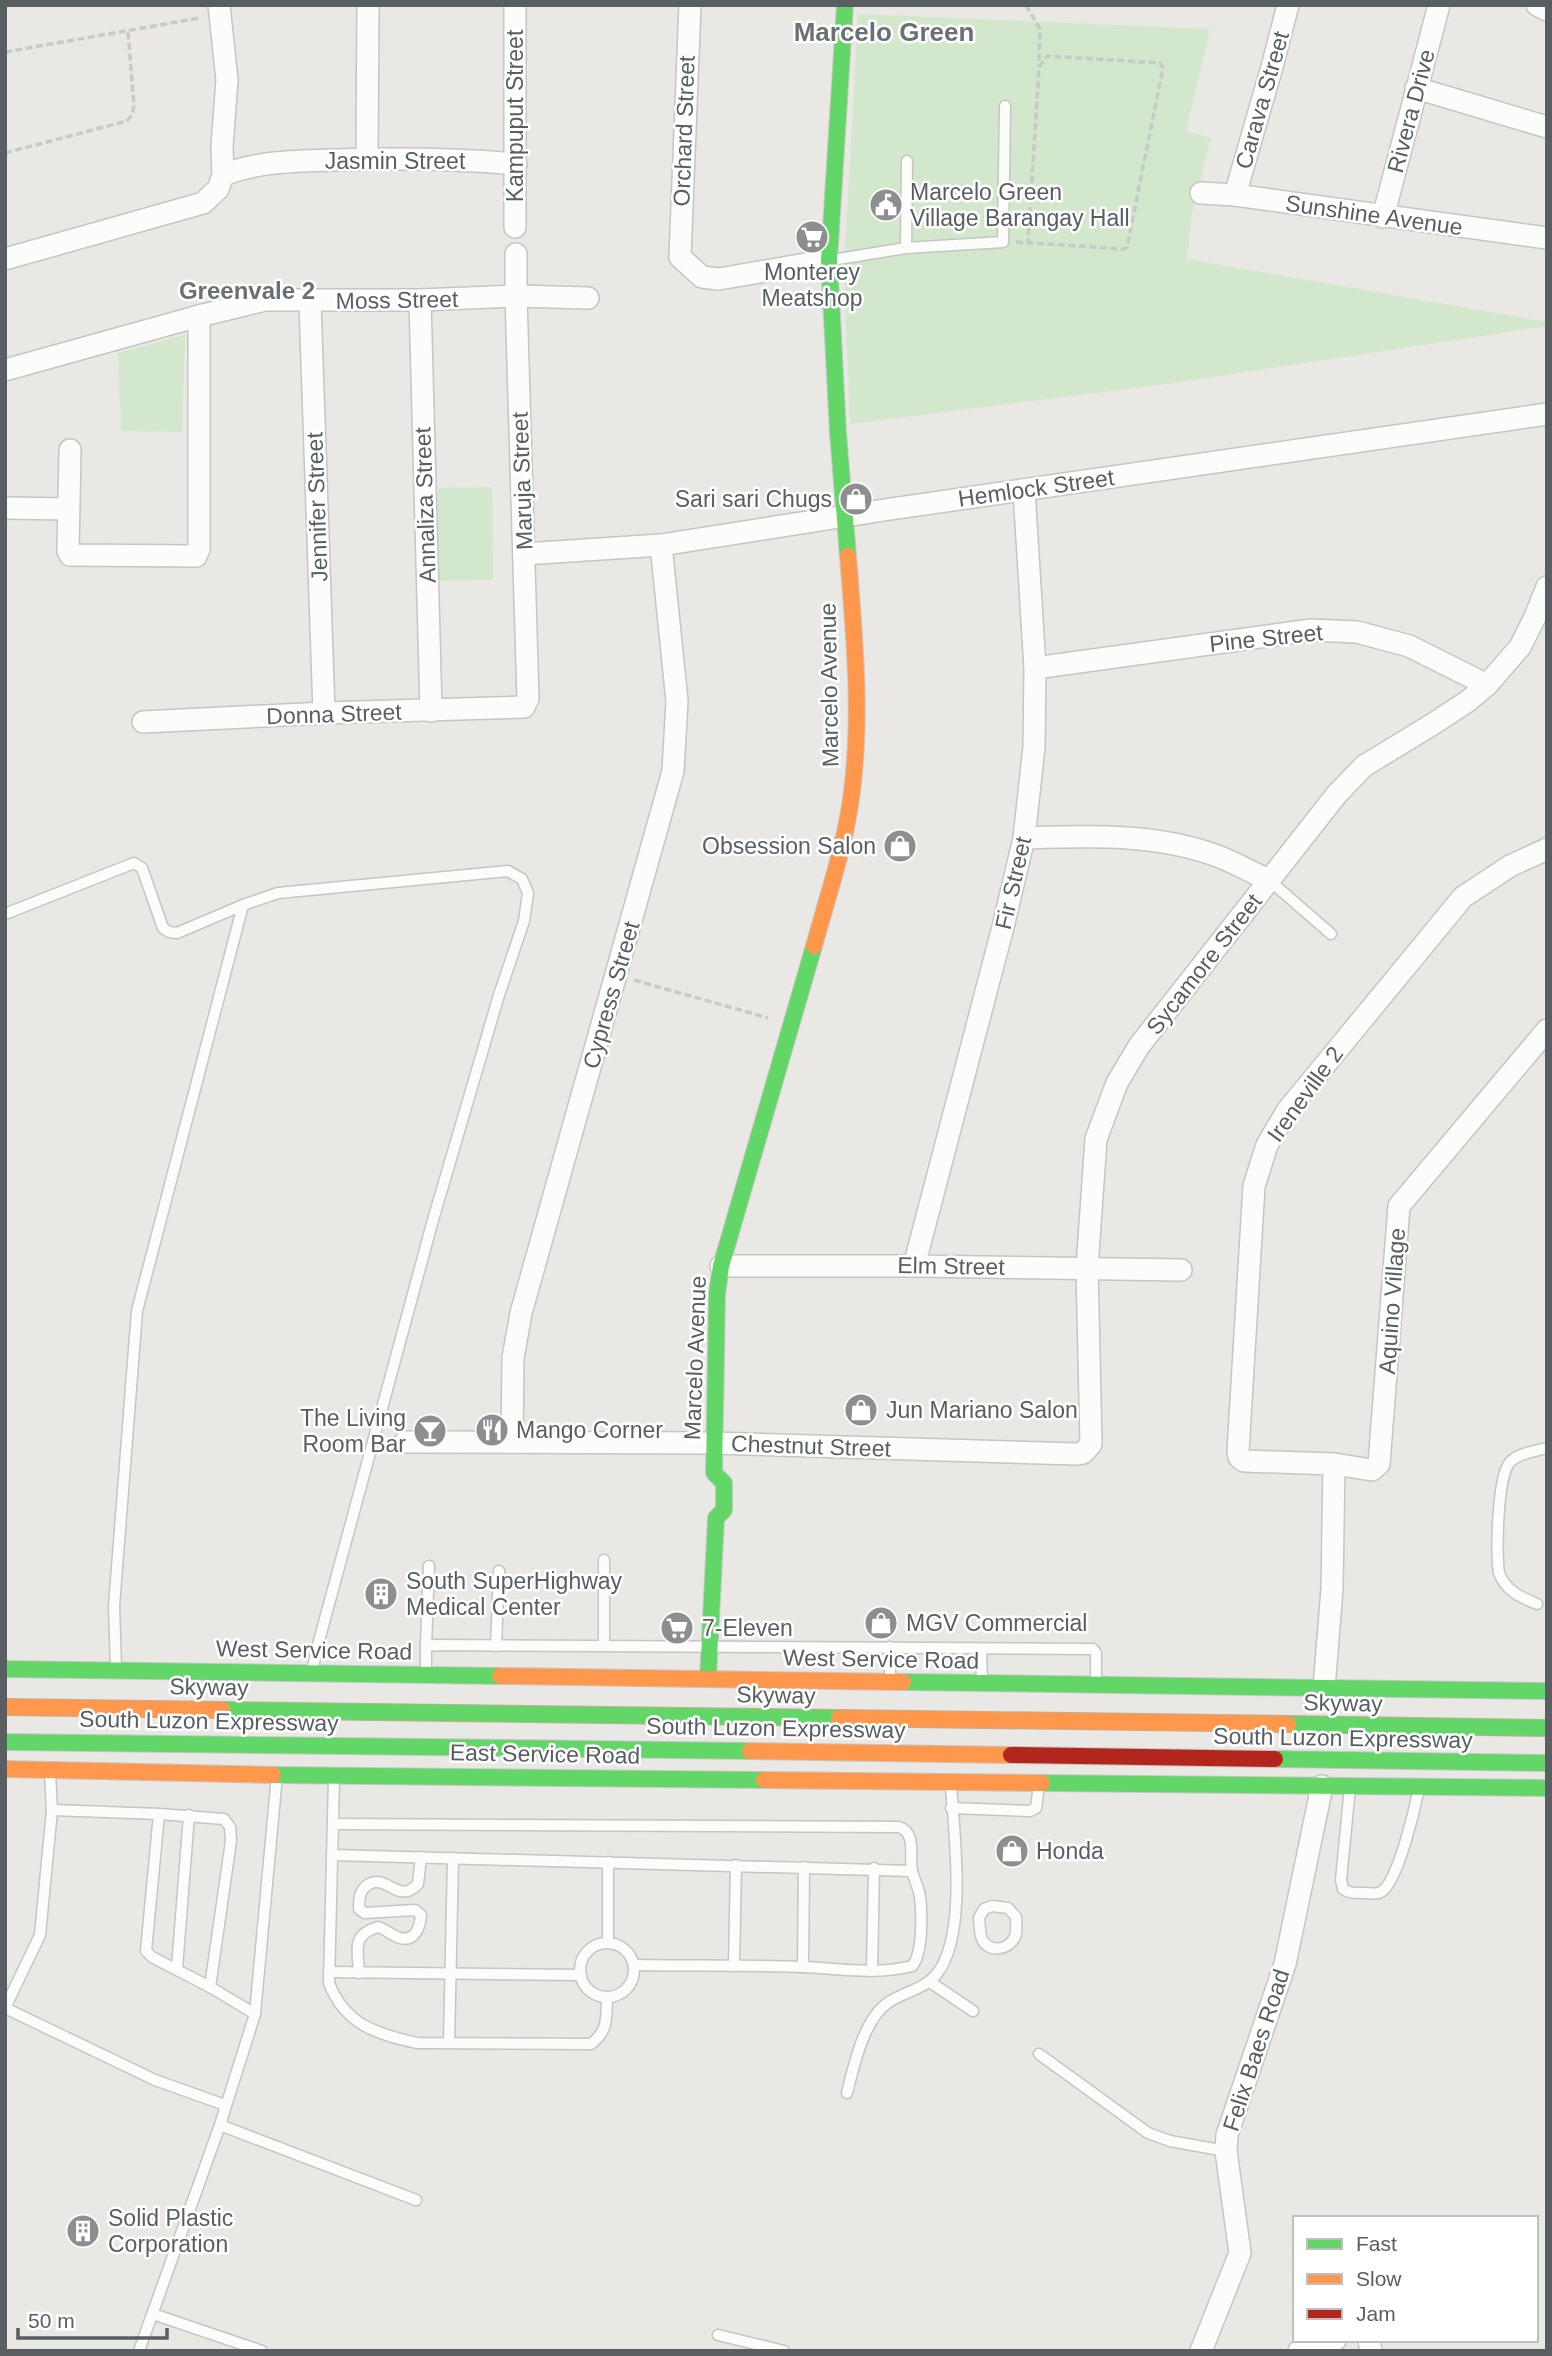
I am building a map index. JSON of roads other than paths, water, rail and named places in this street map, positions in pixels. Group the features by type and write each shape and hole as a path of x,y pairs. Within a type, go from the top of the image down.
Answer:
{"main road":[{"name":"Marcelo Avenue","path":"708,1678 710,1513 724,1510 724,1483 708,1477 714,1444 721,1266 836,869 852,791 856,716 853,626 829,260 845,5"},
{"name":"West Service Road","path":"5,1669 1547,1691"},
{"name":"South Luzon Expressway","path":"5,1692 1547,1712"},
{"name":"Skyway","path":"5,1707 1547,1728"},
{"name":"Skyway","path":"5,1730 1547,1750"},
{"name":"South Luzon Expressway","path":"5,1742 715,1744 1547,1763"},
{"name":"East Service Road","path":"5,1769 277,1775 1547,1788"}],"street":[{"path":"367,159 368,5"},
{"name":"Kampuput Street","path":"514,227 515,5"},
{"name":"Orchard Street","path":"690,5 680,257 702,277 719,279 829,260"},
{"name":"Carava Street","path":"1234,195 1288,5"},
{"name":"Rivera Drive","path":"1383,216 1439,5"},
{"path":"1537,5 1547,10"},
{"path":"5,259 202,203 218,189 223,175 222,146 227,80 220,10"},
{"path":"1416,88 1547,127"},
{"name":"Jasmin Street","path":"223,175 246,166 275,162 367,159 516,164"},
{"name":"Sunshine Avenue","path":"1201,193 1234,195 1547,238"},
{"name":"Maruja Street","path":"516,254 528,699 524,707"},
{"name":"Moss Street","path":"5,370 265,300 310,302 516,296 588,298"},
{"name":"Annaliza Street","path":"420,300 431,710"},
{"name":"Jennifer Street","path":"310,302 324,712"},
{"path":"70,450 68,551 73,557 192,556 199,552 199,316"},
{"name":"Hemlock Street","path":"524,554 662,545 1547,414"},
{"name":"Fir Street","path":"914,1266 1024,838 1034,747 1035,668 1024,490"},
{"path":"5,508 68,509"},
{"name":"Cypress Street","path":"512,1442 513,1358 521,1313 673,771 677,701 662,545"},
{"name":"Sycamore Street","path":"1089,1448 1087,1268 1096,1139 1117,1083 1139,1046 1338,794 1364,766 1468,701 1487,685 1520,647 1547,587"},
{"name":"Pine Street","path":"1035,668 1311,630 1357,632 1409,646 1487,685"},
{"name":"Donna Street","path":"143,722 324,712 524,707"},
{"path":"1024,838 1102,835 1167,843 1220,857 1269,880"},
{"name":"Ireneville 2","path":"1380,1458 1379,1464 1372,1470 1334,1464 1249,1462 1239,1457 1254,1186 1266,1144 1287,1111 1463,897 1510,866 1547,849"},
{"name":"Aquino Village","path":"1380,1458 1399,1206 1547,1030"},
{"name":"Elm Street","path":"721,1266 1181,1270"},
{"name":"Chestnut Street","path":"405,1442 714,1444 1076,1454 1089,1448"},
{"path":"1324,1688 1332,1589 1334,1464"},
{"name":"Felix Baes Road","path":"1201,2351 1240,2253 1226,2151 1227,2135 1285,1964 1322,1786"},
{"path":"1299,2351 1328,2342"}],"lane":[{"path":"829,260 906,248 1003,242 1005,106"},
{"path":"906,248 908,161"},
{"path":"5,914 135,863 142,868 163,928 177,933 278,893 508,871 522,879 528,893 524,921 499,995 433,1220 312,1672"},
{"path":"1269,880 1331,934"},
{"path":"116,1671 114,1606 137,1311 243,905"},
{"path":"1536,1604 1513,1592 1502,1581 1499,1573 1500,1496 1506,1468 1511,1460 1547,1448"},
{"path":"604,1560 604,1646"},
{"path":"425,1675 429,1566"},
{"path":"496,1646 499,1570"},
{"path":"426,1645 1093,1649 1097,1661 1096,1685"},
{"path":"890,1647 890,1683"},
{"path":"981,1649 982,1684"},
{"path":"716,1701 716,1725"},
{"path":"50,1770 52,1810 40,1935 5,2008 155,2080 225,2105"},
{"path":"139,2351 220,2124 255,2014 277,1775"},
{"path":"334,1775 329,1972 332,1990 338,2001 358,2024 391,2037 417,2043 591,2044 600,2037 606,2026 607,1997"},
{"path":"847,2093 864,2034 877,2014 888,2002 930,1982 942,1966 949,1946 956,1914 950,1781"},
{"path":"951,1808 1030,1811 1036,1808 1039,1782"},
{"path":"1350,1786 1343,1889 1348,1893 1376,1894 1386,1887 1396,1867 1414,1817 1419,1786"},
{"path":"52,1810 189,1815 224,1819 230,1827 231,1841 210,1987"},
{"path":"159,1814 146,1951 255,2014"},
{"path":"177,1968 189,1815"},
{"path":"333,1824 899,1827 905,1829 909,1835 912,1871 920,1896 919,1952 912,1966 872,1971 803,1967 634,1965"},
{"path":"332,1855 912,1871"},
{"path":"359,1973 359,1937 365,1931 378,1927 398,1938 405,1938 415,1934 420,1927 421,1915 415,1910 365,1913 359,1909 359,1896 365,1886 374,1881 401,1891 410,1891 418,1884 421,1857"},
{"path":"449,2043 453,1858"},
{"path":"608,1862 608,1943"},
{"path":"734,1966 736,1865"},
{"path":"803,1967 804,1867"},
{"path":"872,1971 874,1868"},
{"path":"956,1914 979,1918"},
{"path":"608,1943 622,1947 632,1958 634,1965 634,1975 625,1991 616,1996 607,1997 590,1991 581,1975 582,1961 589,1950 608,1943"},
{"path":"329,1972 581,1975"},
{"path":"930,1982 973,2011"},
{"path":"1039,2053 1148,2133 1170,2141 1226,2151"},
{"path":"220,2124 416,2200"},
{"path":"153,2314 262,2351"},
{"path":"718,2335 784,2351"}],"place":[{"name":"Marcelo Green Village Barangay Hall","path":"886,205"},
{"name":"Monterey Meatshop","path":"812,237"},
{"name":"Sari sari Chugs","path":"856,499"},
{"name":"Obsession Salon","path":"900,846"},
{"name":"Jun Mariano Salon","path":"861,1410"},
{"name":"Mango Corner","path":"492,1430"},
{"name":"The Living Room Bar","path":"430,1431"},
{"name":"South SuperHighway Medical Center","path":"381,1594"},
{"name":"MGV Commercial","path":"881,1623"},
{"name":"7-Eleven","path":"677,1628"},
{"name":"Honda","path":"1012,1851"},
{"name":"Solid Plastic Corporation","path":"83,2231"}],"district":[{"name":"Marcelo Green","path":"884,32"},
{"name":"Greenvale 2","path":"247,291"}]}
